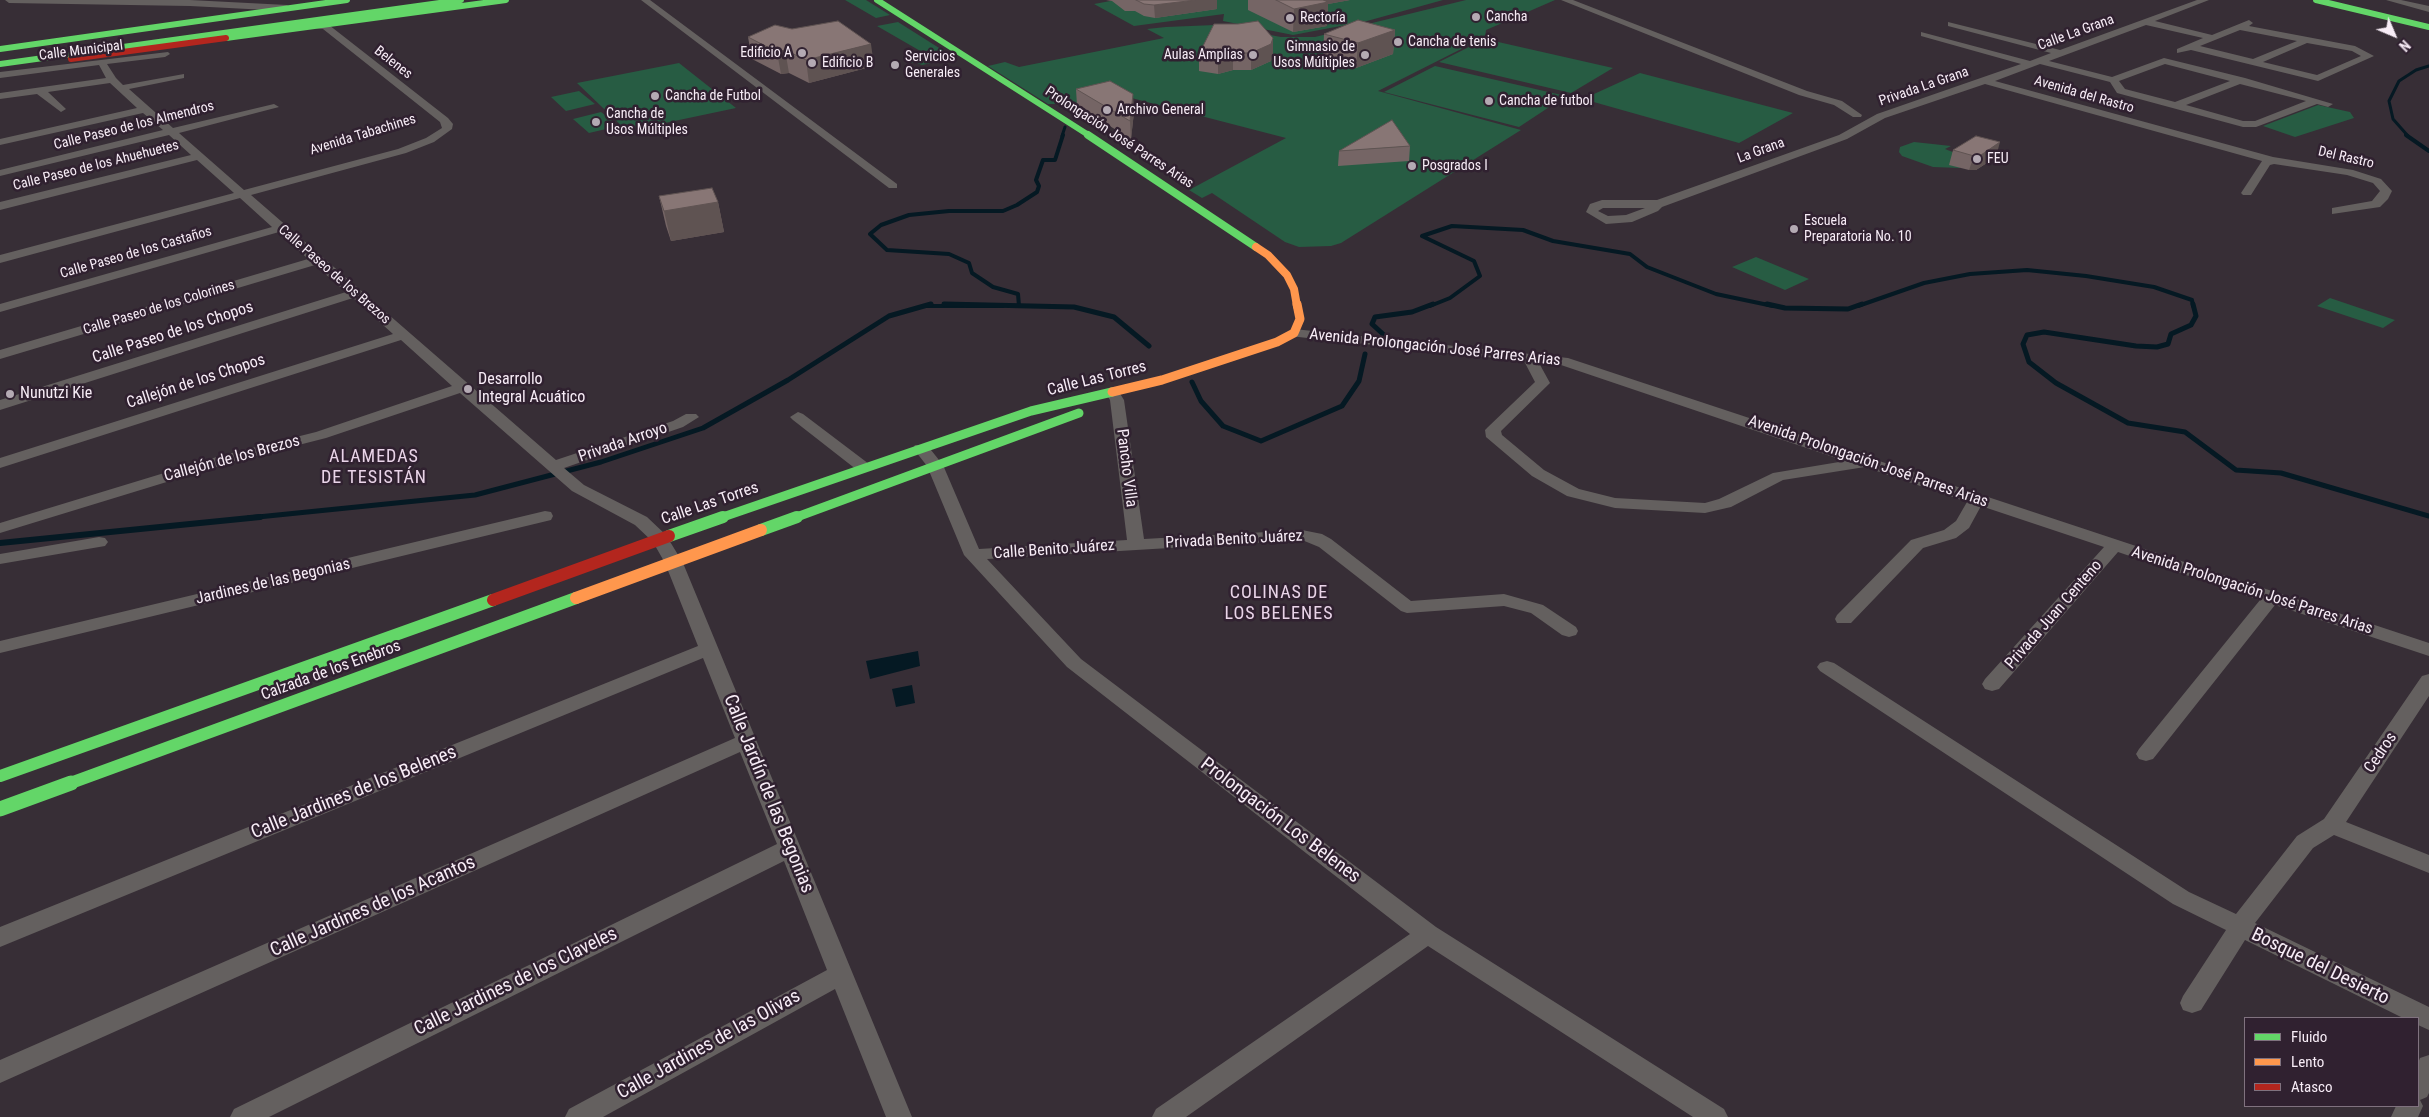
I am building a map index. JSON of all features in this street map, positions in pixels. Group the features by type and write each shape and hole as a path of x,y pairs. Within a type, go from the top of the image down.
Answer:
{"main road":[{"path":"0,55 384,0"},
{"path":"0,66 461,0"},
{"path":"0,66 132,51 506,0"},
{"name":"Prolongación José Parres Arias","path":"877,0 1078,128 1268,255 1287,275 1294,289 1300,319 1294,333"},
{"path":"2316,0 2429,25"},
{"path":"2329,0 2429,25"},
{"path":"0,49 306,4 354,1"},
{"path":"354,1 341,11 346,14 362,16 407,14"},
{"path":"320,3 323,25"},
{"path":"306,4 323,25"},
{"name":"Calle Las Torres","path":"674,563 1114,396 1277,342 1294,333"},
{"name":"Calle Las Torres","path":"660,539 863,467 1031,412 1114,396"},
{"name":"Calzada de los Enebros","path":"0,776 660,539"},
{"name":"Calzada de los Enebros","path":"0,809 674,563"}],"street":[{"path":"9,0 227,4 287,8"},
{"path":"645,0 892,186"},
{"path":"1565,0 1803,93 1826,106 1871,120"},
{"name":"Calle La Grana","path":"1985,81 2205,0"},
{"path":"2390,0 2429,9"},
{"path":"2149,21 2215,37"},
{"path":"2180,51 2250,22"},
{"path":"1951,24 2061,53"},
{"name":"Belenes","path":"323,25 444,120"},
{"path":"2191,47 2318,78 2369,56 2364,52 2239,27"},
{"path":"1924,34 2113,80 2164,61 2322,102 2256,124 2243,124 2215,118 2121,91 2113,80"},
{"path":"2254,62 2306,40"},
{"path":"114,74 107,58 132,51"},
{"name":"Calle Municipal","path":"0,75 120,54"},
{"name":"Calle Municipal","path":"0,75 114,74 167,58 114,74"},
{"path":"0,96 114,74 181,76"},
{"name":"Calle Paseo de los Brezos","path":"114,74 145,109 578,488 601,499"},
{"path":"2175,106 2242,80"},
{"name":"Privada La Grana","path":"1871,120 1985,81"},
{"name":"Avenida del Rastro","path":"1985,81 2176,134 2222,148 2228,152 2269,162"},
{"path":"39,90 61,109"},
{"name":"Calle Paseo de los Almendros","path":"0,173 274,107"},
{"path":"0,142 145,109"},
{"path":"2176,134 2215,118"},
{"name":"Avenida Tabachines","path":"0,250 402,151 430,140 447,129 448,124 444,120"},
{"name":"La Grana","path":"1658,204 1842,137 1858,130 1871,120"},
{"name":"Calle Paseo de los Ahuehuetes","path":"0,206 199,156"},
{"path":"2247,193 2269,162"},
{"name":"Del Rastro","path":"2269,162 2349,172 2377,181 2386,191 2384,197 2376,204 2336,211"},
{"name":"Avenida Tabachines","path":"0,260 239,191"},
{"name":"Calle Paseo de los Castaños","path":"0,308 281,228"},
{"name":"Calle Paseo de los Colorines","path":"0,355 317,260"},
{"name":"Calle Paseo de los Chopos","path":"0,405 355,293"},
{"name":"Avenida Prolongación José Parres Arias","path":"1294,333 1563,361 2429,650"},
{"name":"Callejón de los Chopos","path":"0,463 403,335"},
{"path":"1529,358 1543,383 1493,430 1494,437 1538,473 1573,494 1615,503 1705,508 1725,503 1779,476 1868,462"},
{"name":"Callejón de los Brezos","path":"0,528 226,459 321,435 463,387"},
{"name":"Pancho Villa","path":"1114,396 1136,545"},
{"name":"Privada Arroyo","path":"555,467 678,424 691,417"},
{"path":"798,417 863,467"},
{"name":"Prolongación Los Belenes","path":"921,448 935,465 972,555 1074,664 1428,934 1715,1117"},
{"name":"Calle Jardín de las Begonias","path":"601,499 641,521 660,539 674,563 899,1117"},
{"path":"1844,619 1917,544 1950,534 1963,524 1977,499"},
{"name":"Jardines de las Begonias","path":"0,647 545,516"},
{"name":"Privada Benito Juárez","path":"1136,545 1302,535 1316,538 1325,543 1407,608 1504,600 1525,604 1537,609 1569,631"},
{"path":"0,559 99,542"},
{"name":"Calle Benito Juárez","path":"972,555 1136,545"},
{"name":"Privada Juan Centeno","path":"1992,684 2115,546"},
{"path":"2146,754 2271,598"},
{"name":"Calle Jardines de los Belenes","path":"0,937 709,649"},
{"name":"Bosque del Desierto","path":"1827,668 2181,898 2239,928 2429,1019"},
{"name":"Cedros","path":"2332,825 2429,681"},
{"name":"Calle Jardines de los Acantos","path":"0,1072 746,741"},
{"path":"2192,1003 2253,907 2305,842 2332,825 2429,864"},
{"name":"Calle Jardines de los Claveles","path":"243,1117 790,848"},
{"path":"1165,1117 1428,934"},
{"name":"Calle Jardines de las Olivas","path":"578,1117 841,974"},
{"path":"2419,1087 2429,1066"}],"green space":[{"path":"845,0 866,0 890,15 876,18"},
{"path":"1116,0 1443,0 1367,21 1293,35 1223,21 1224,14 1134,26 1094,4"},
{"path":"1466,0 1555,0 1486,30 1485,37 1378,91 1521,130 1341,243 1331,246 1299,247 1285,242 1212,193 1202,198 1189,190 1286,138 1120,95 1073,104 1048,104 988,66 1005,62 1019,67 1164,38 1147,29 1166,27 1215,25 1281,37 1315,37"},
{"path":"898,22 955,58 922,65 907,61 929,56 877,26"},
{"name":"Cancha de futbol","path":"1485,39 1613,68 1571,93 1439,62"},
{"name":"Cancha de Futbol","path":"679,63 736,108 627,131 577,83"},
{"name":"Cancha de futbol","path":"1435,66 1566,96 1519,127 1384,92"},
{"path":"1640,73 1793,113 1739,143 1583,99"},
{"name":"Cancha de Usos Múltiples","path":"579,91 595,104 566,111 551,97"},
{"path":"2318,105 2350,112 2354,118 2295,137 2263,126"},
{"name":"Cancha de Usos Múltiples","path":"601,112 619,126 589,133 573,119"},
{"path":"1914,142 1951,146 1945,149 1963,156 1960,168 1933,167 1902,156 1899,152 1900,147"},
{"path":"1756,257 1809,279 1785,290 1732,267"},
{"path":"2330,298 2395,320 2383,328 2317,306"}],"water":[{"path":"918,651 920,666 870,679 866,661"},
{"path":"912,685 915,703 896,707 892,689"}],"building":[{"path":"1136,0 1196,0 1154,5 1144,4"},
{"path":"1276,0 1323,0 1328,2 1294,9"},
{"path":"1358,20 1395,30 1358,43 1324,34"},
{"path":"838,21 871,44 806,60 785,50 777,52 748,37 775,25 792,29"},
{"path":"1258,21 1273,38 1271,44 1251,53 1233,53 1218,57 1199,54 1214,24 1238,24"},
{"path":"1110,81 1133,94 1130,121 1076,89"},
{"path":"1392,120 1410,146 1339,151"},
{"path":"1976,136 2000,142 1981,155 1974,156 1953,150"},
{"path":"712,188 718,202 664,211 659,196"}],"waterway":[{"path":"2408,136 2393,119 2389,101 2399,81 2416,70 2429,66"},
{"path":"1062,136 1065,127"},
{"path":"1019,306 1018,294 993,287 972,273 969,263 949,254 887,250 870,234 881,225 909,215 949,211 1003,211 1017,205 1037,192 1039,186 1036,180 1043,160 1055,160 1063,135"},
{"path":"2406,135 2429,151"},
{"path":"1430,306 1450,298 1480,276 1474,261 1422,236 1452,226 1523,230 1553,241 1630,254 1647,267 1716,294 1773,306"},
{"path":"1858,306 1924,283 1970,274 2027,270 2086,276 2154,287 2192,300 2193,306"},
{"path":"248,518 475,495 601,462 703,428 788,380 889,316 931,304"},
{"path":"944,304 1019,306"},
{"path":"1384,335 1372,324 1375,317 1412,312 1433,304"},
{"path":"1767,304 1785,308 1848,309 1862,304"},
{"path":"2193,304 2196,316 2191,325 2171,334 2168,344 2157,347 2136,346 2044,332 2027,335 2023,344 2029,362 2056,383 2128,423 2185,432 2236,470 2281,473 2429,516"},
{"path":"927,306 1003,306"},
{"path":"1019,306 1074,307 1114,317 1149,346"},
{"path":"1192,382 1201,401 1223,426 1261,441 1342,406 1359,381 1365,354"},
{"path":"0,543 260,517"}],"traffic: fast":[{"path":"0,49 347,0"},
{"path":"0,64 461,0"},
{"path":"226,38 506,0"},
{"path":"877,0 1078,128 1256,247"},
{"path":"2316,0 2429,27"},
{"path":"669,536 863,467 1031,411 1112,392"},
{"path":"761,530 1079,413"},
{"path":"0,809 576,598"},
{"path":"0,776 493,600"}],"traffic: slow":[{"path":"1112,392 1162,380 1277,342 1294,333 1300,319 1294,289 1287,275 1268,255 1256,247"},
{"path":"576,598 761,530"}],"traffic: jam":[{"path":"71,59 226,38"},
{"path":"493,600 669,536"}],"place":[{"name":"Cancha","path":"1476,17"},
{"name":"Rectoría","path":"1290,18"},
{"name":"Cancha de tenis","path":"1398,42"},
{"name":"Edificio A","path":"802,53"},
{"name":"Aulas Amplias","path":"1253,55"},
{"name":"Gimnasio de Usos Múltiples","path":"1365,55"},
{"name":"Edificio B","path":"812,63"},
{"name":"Servicios Generales","path":"895,65"},
{"name":"Cancha de Futbol","path":"655,96"},
{"name":"Cancha de futbol","path":"1489,101"},
{"name":"Archivo General","path":"1107,110"},
{"name":"Cancha de Usos Múltiples","path":"596,122"},
{"name":"FEU","path":"1977,159"},
{"name":"Posgrados I","path":"1412,166"},
{"name":"Escuela Preparatoria No. 10","path":"1794,229"},
{"name":"Desarrollo Integral Acuático","path":"468,389"},
{"name":"Nunutzi Kie","path":"10,394"}],"district":[{"name":"ALAMEDAS DE TESISTÁN","path":"374,467"},
{"name":"COLINAS DE LOS BELENES","path":"1279,603"}]}
